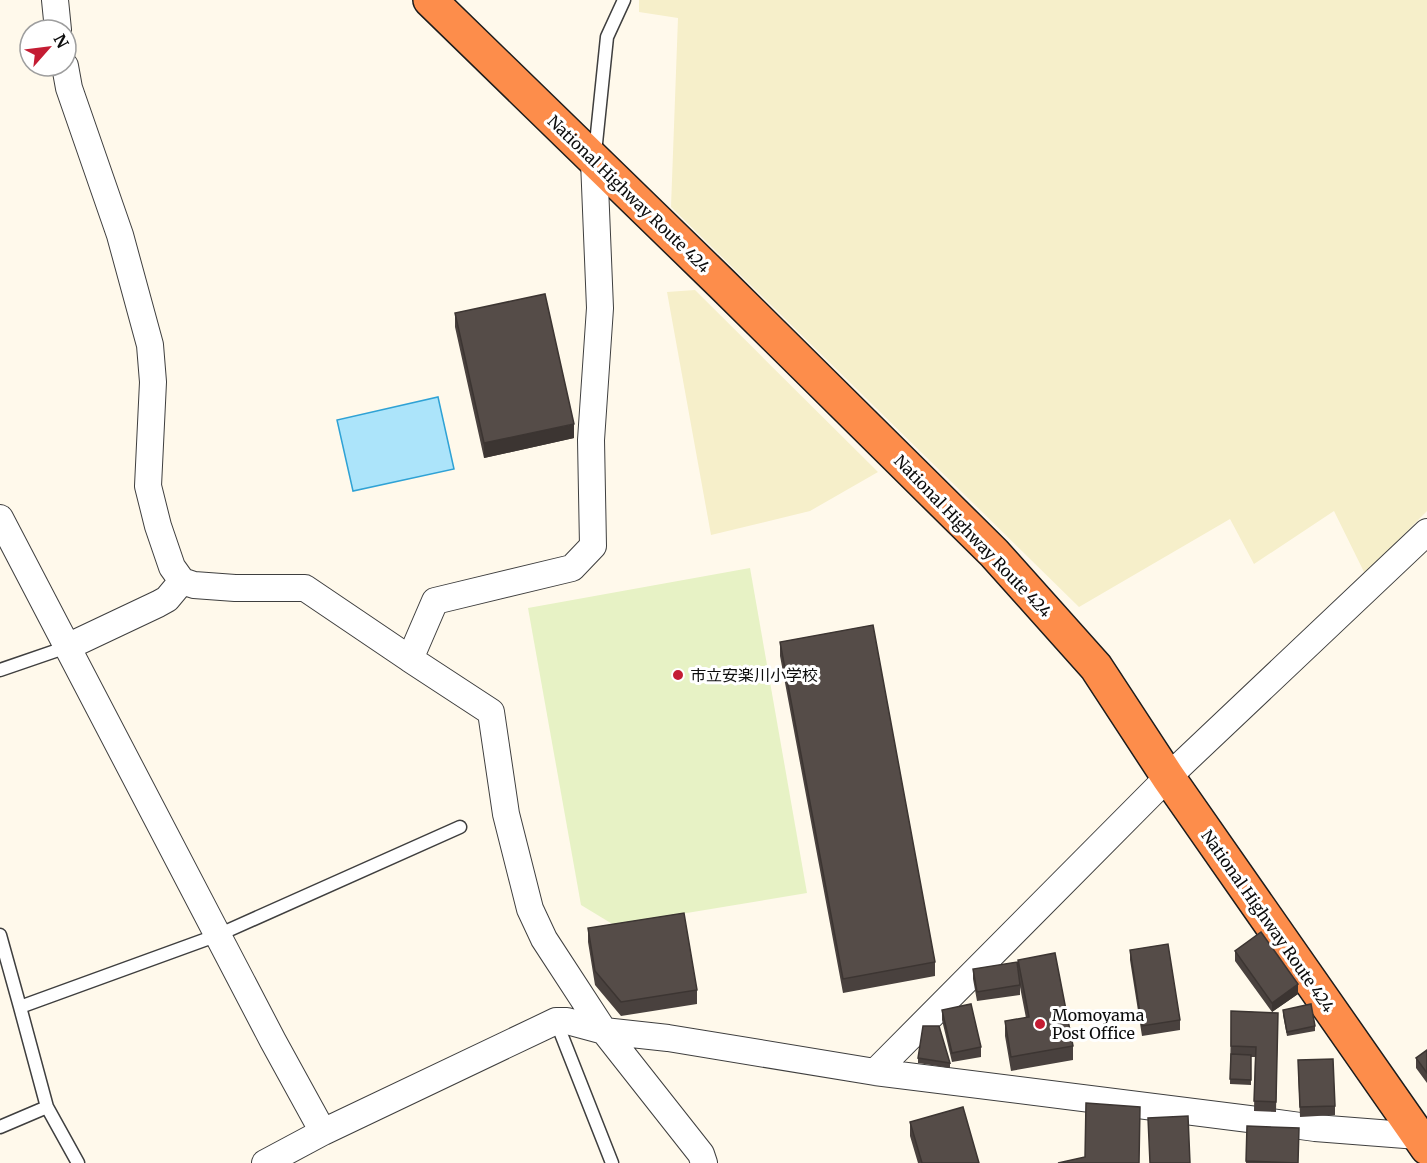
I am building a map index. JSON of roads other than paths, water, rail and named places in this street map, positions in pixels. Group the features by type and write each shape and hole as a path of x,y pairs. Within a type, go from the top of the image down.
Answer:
{"highway":[{"name":"National Highway Route 424","path":"430,0 994,553 1096,667 1168,777 1423,1142"}],"street":[{"path":"55,0 57,18"},
{"path":"67,78 120,235 150,345 153,382 148,486 172,567 182,581 194,585 235,588 305,588 491,712 506,814 530,909 544,939 604,1031 701,1154 704,1163"},
{"path":"410,659 435,601 572,568 593,546 591,440 600,308 594,160"},
{"path":"0,518 323,1132"},
{"path":"875,1072 1168,777 1427,532"},
{"path":"67,647 158,604 166,599 182,581"},
{"path":"265,1163 323,1132 556,1021 567,1021 604,1031 668,1038 875,1072 1423,1142"}],"lane":[{"path":"594,160 607,37 624,0"},
{"path":"0,670 67,647"},
{"path":"20,1007 218,935 460,827"},
{"path":"0,935 47,1107 78,1163"},
{"path":"556,1021 612,1163"},
{"path":"0,1127 47,1107"}],"water":[{"path":"438,397 454,469 353,491 337,420"}],"place":[{"name":"市立安楽川小学校","path":"678,675"},
{"name":"Momoyama Post Office","path":"1040,1024"}]}
